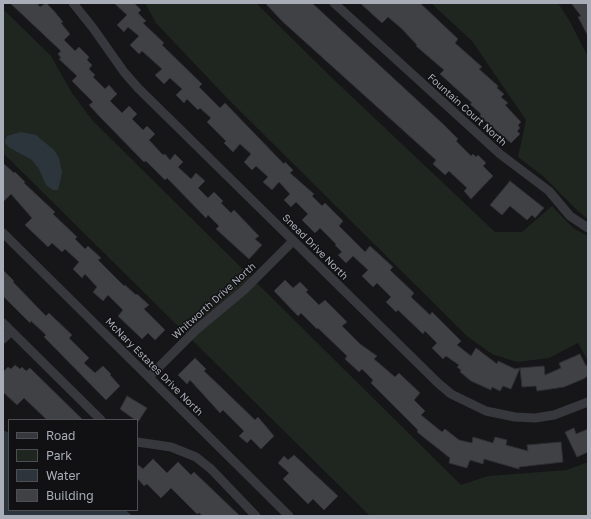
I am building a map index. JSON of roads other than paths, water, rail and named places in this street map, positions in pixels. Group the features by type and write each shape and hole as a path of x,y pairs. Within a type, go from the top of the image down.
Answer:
{"street":[{"name":"Snead Drive North","path":"73,3 93,28 124,72 138,88 438,383 451,394 486,411 515,417 535,418 554,415 588,402"},
{"name":"Fountain Court North","path":"334,3 500,154 549,191 570,216 588,228"},
{"name":"McNary Estates Drive North","path":"3,233 289,516"},
{"name":"Whitworth Drive North","path":"149,377 196,330 244,290 293,241"},
{"path":"3,324 100,419"},
{"path":"3,339 11,332"},
{"path":"138,442 171,447 196,456 211,469 256,516"}],"water":[{"path":"21,132 36,135 54,150 59,158 62,173 58,190 53,190 46,185 39,169 32,160 10,148 5,143 7,136"},
{"path":"3,430 8,432 8,511 126,511 133,516 3,516"}]}
